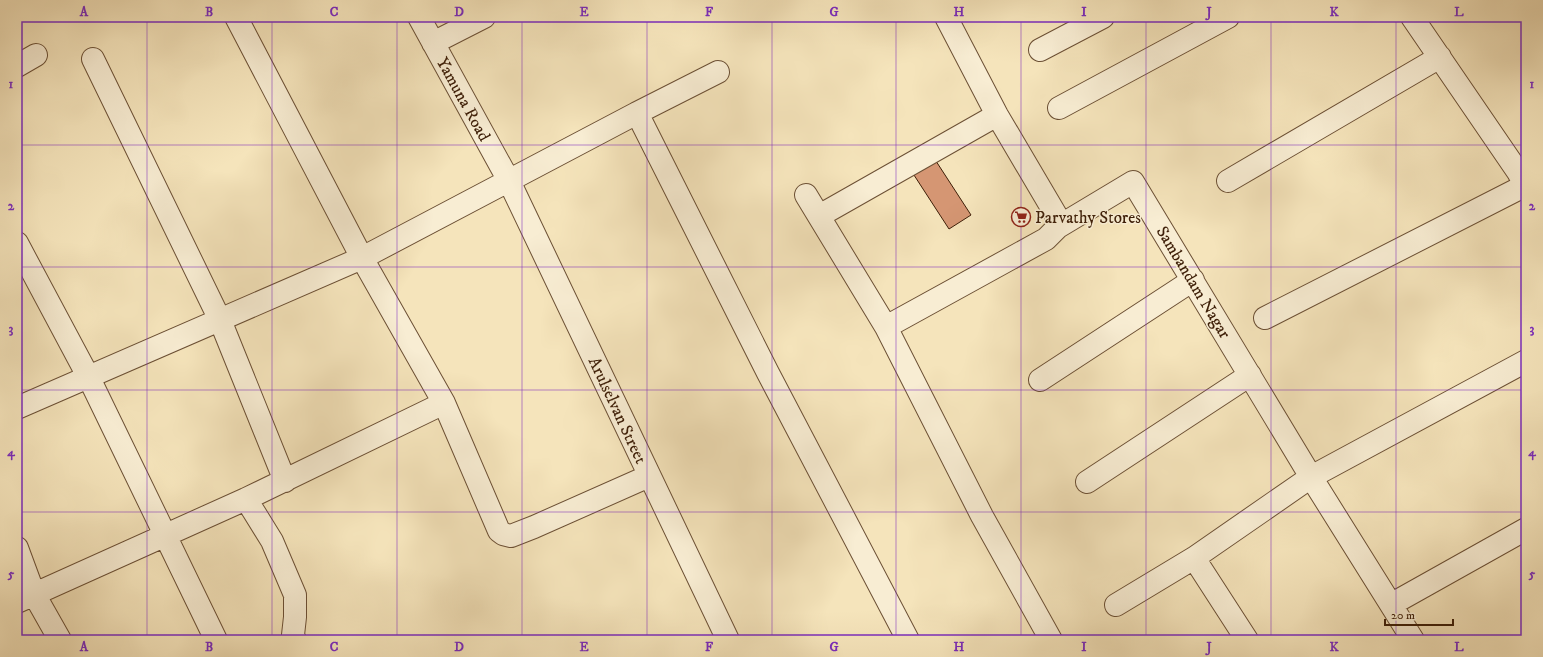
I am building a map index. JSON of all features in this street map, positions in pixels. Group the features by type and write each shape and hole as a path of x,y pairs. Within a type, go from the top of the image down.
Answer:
{"street":[{"path":"236,17 362,258 444,403 499,531 503,534 511,536 649,476"},
{"name":"Yamuna Road","path":"419,17 509,181"},
{"path":"433,43 484,17"},
{"path":"886,327 1046,239 1058,227 1056,215 997,115 946,17"},
{"path":"1040,50 1103,17"},
{"path":"1059,108 1228,17"},
{"path":"1265,318 1526,186 1412,17"},
{"path":"17,66 36,56"},
{"path":"1228,181 1440,57"},
{"path":"93,59 220,320 285,481"},
{"path":"17,408 362,258 718,72"},
{"path":"637,113 768,373 908,640"},
{"path":"819,216 997,115"},
{"name":"Arulselvan Street","path":"509,181 728,640"},
{"name":"Sambandam Nagar","path":"1058,227 1133,182 1311,476 1413,640"},
{"path":"806,195 886,327 982,516 1051,640"},
{"path":"17,243 89,378 216,640"},
{"path":"1040,380 1193,280"},
{"path":"1116,606 1194,558 1311,476 1526,361"},
{"path":"1087,482 1250,375"},
{"path":"26,598 285,481 444,403"},
{"path":"246,499 272,541 295,595 293,636 295,640"},
{"path":"1392,604 1526,529"},
{"path":"17,548 26,598 60,640"},
{"path":"1194,558 1247,640"}],"building":[{"path":"934,158 971,215 949,229 912,172"}],"place":[{"name":"Parvathy Stores","path":"1021,217"}]}
